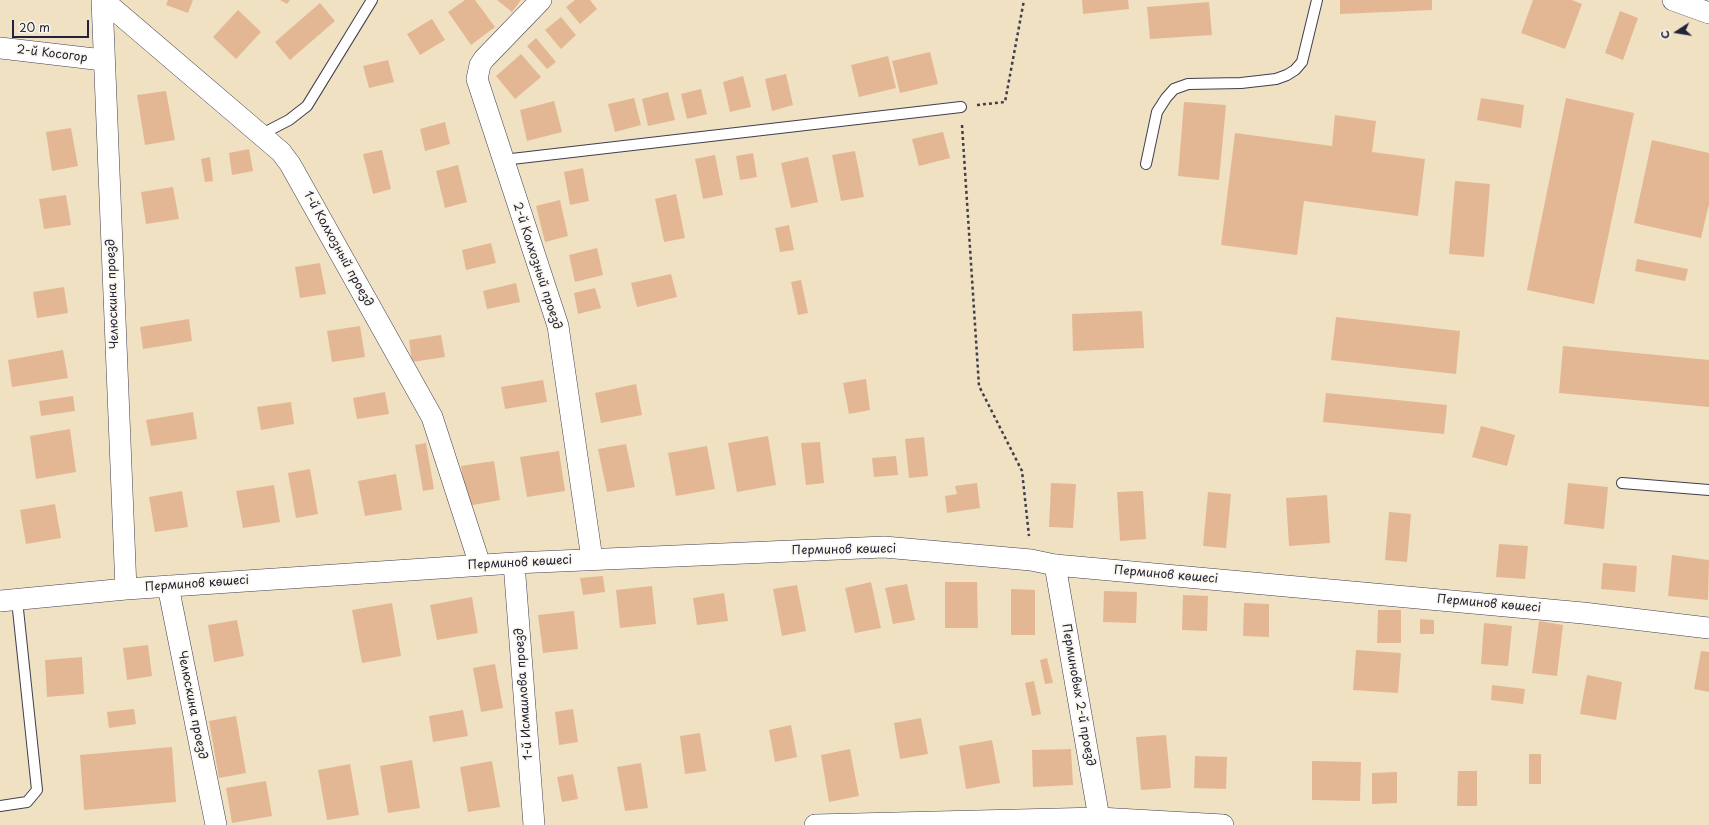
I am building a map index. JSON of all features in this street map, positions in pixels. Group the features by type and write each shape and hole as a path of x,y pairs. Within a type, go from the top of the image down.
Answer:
{"street":[{"name":"Челюскина проезд","path":"102,0 103,60 126,589"},
{"name":"1-й Колхозный проезд","path":"102,0 280,152 294,170 432,417 480,565"},
{"name":"2-й Колхозный проезд","path":"541,0 484,59 478,72 479,86 558,326 592,559"},
{"path":"1673,0 1709,13"},
{"name":"2-й Косогор","path":"0,48 103,60"},
{"name":"Перминов көшесі","path":"9,601 126,589 480,565 884,547 1031,560 1055,565 1583,613 1709,628"},
{"name":"1-й Исмаилова проезд","path":"514,563 534,825"},
{"name":"Перминовых 2-й проезд","path":"1055,565 1099,822"},
{"name":"Челюскина проезд","path":"168,586 216,825"},
{"path":"815,825 1099,822 1223,825"}],"lane":[{"path":"260,135 289,120 307,106 372,0"},
{"path":"1146,164 1158,112 1166,98 1174,89 1188,84 1241,83 1276,79 1287,76 1295,70 1302,62 1317,0"},
{"path":"504,160 961,107"},
{"path":"1622,483 1709,490"},
{"path":"0,806 27,802 37,790 9,601"}],"path":[{"path":"1024,0 1005,102 961,107 979,386 1022,471 1031,560"}],"building":[{"path":"168,0 193,0 188,13 166,5"},
{"path":"280,0 290,0 287,4"},
{"path":"465,0 475,0 495,27 471,45 448,12"},
{"path":"497,0 521,0 512,12"},
{"path":"575,0 590,0 597,9 580,24 566,7"},
{"path":"1082,0 1128,0 1129,9 1083,14"},
{"path":"1340,0 1432,0 1432,10 1340,14"},
{"path":"1533,0 1572,0 1582,4 1565,49 1521,33"},
{"path":"1209,2 1212,35 1150,39 1147,7"},
{"path":"320,3 335,21 290,60 275,42"},
{"path":"238,10 261,32 236,59 213,37"},
{"path":"1620,11 1638,18 1623,60 1605,53"},
{"path":"561,17 576,35 561,49 545,30"},
{"path":"432,19 445,40 420,55 407,34"},
{"path":"536,38 556,62 547,69 527,46"},
{"path":"930,52 938,84 900,93 892,61"},
{"path":"521,54 541,77 515,99 496,76"},
{"path":"888,56 896,88 859,97 851,65"},
{"path":"388,60 394,82 369,88 363,66"},
{"path":"786,74 793,105 772,111 765,79"},
{"path":"743,76 751,107 730,112 723,82"},
{"path":"701,89 707,114 687,119 681,94"},
{"path":"166,91 175,140 145,145 137,95"},
{"path":"668,92 675,120 648,126 642,99"},
{"path":"634,98 641,125 615,132 608,104"},
{"path":"1481,98 1524,105 1521,128 1477,120"},
{"path":"1566,98 1634,113 1594,304 1527,290"},
{"path":"554,101 562,132 527,141 520,110"},
{"path":"1184,102 1226,105 1219,180 1178,176"},
{"path":"1335,115 1376,121 1372,152 1425,159 1418,216 1304,201 1297,255 1221,245 1235,133 1332,146"},
{"path":"445,122 450,144 425,151 420,129"},
{"path":"71,128 78,166 52,171 46,132"},
{"path":"943,132 950,158 919,166 912,139"},
{"path":"1652,140 1709,153 1709,204 1701,238 1634,223"},
{"path":"249,149 253,171 232,175 229,153"},
{"path":"382,150 391,189 373,194 363,154"},
{"path":"855,151 864,197 841,201 832,155"},
{"path":"753,153 757,177 740,180 736,156"},
{"path":"715,155 723,195 703,199 695,159"},
{"path":"210,157 213,181 205,182 201,159"},
{"path":"808,157 818,202 791,208 781,163"},
{"path":"458,165 467,202 445,208 436,171"},
{"path":"583,168 589,201 570,205 564,172"},
{"path":"1455,181 1490,184 1484,257 1449,254"},
{"path":"173,187 179,219 146,224 141,192"},
{"path":"676,194 685,238 664,242 655,199"},
{"path":"66,195 71,225 44,229 39,199"},
{"path":"560,200 568,236 545,242 536,206"},
{"path":"789,225 794,250 780,252 775,228"},
{"path":"491,243 496,263 466,270 462,250"},
{"path":"597,248 603,275 575,282 569,255"},
{"path":"1637,259 1688,269 1685,281 1635,271"},
{"path":"320,263 326,294 300,298 295,267"},
{"path":"671,274 677,297 637,307 631,283"},
{"path":"801,280 808,313 798,315 791,282"},
{"path":"516,283 520,302 487,309 483,291"},
{"path":"64,287 68,313 37,318 33,292"},
{"path":"595,288 601,308 578,314 574,293"},
{"path":"1142,311 1144,348 1073,351 1072,314"},
{"path":"1336,317 1460,331 1456,374 1331,360"},
{"path":"189,319 192,341 143,349 140,327"},
{"path":"360,326 365,357 332,362 327,331"},
{"path":"441,335 445,357 412,362 409,340"},
{"path":"1563,346 1709,360 1709,407 1559,393"},
{"path":"63,350 68,378 12,387 8,360"},
{"path":"866,379 870,410 849,414 843,383"},
{"path":"543,380 547,402 505,409 501,387"},
{"path":"636,384 642,415 601,423 595,393"},
{"path":"385,392 389,414 357,419 353,398"},
{"path":"1326,393 1447,405 1444,434 1323,422"},
{"path":"73,396 75,411 41,416 39,401"},
{"path":"291,402 294,424 261,430 257,407"},
{"path":"193,412 197,439 151,446 146,420"},
{"path":"1481,426 1515,435 1507,466 1472,457"},
{"path":"70,429 76,472 36,479 30,436"},
{"path":"768,436 776,485 737,492 728,443"},
{"path":"924,437 928,476 909,478 905,439"},
{"path":"820,442 824,483 806,485 801,443"},
{"path":"426,443 434,489 423,491 415,445"},
{"path":"626,444 635,487 607,492 598,449"},
{"path":"707,446 715,489 676,496 668,453"},
{"path":"559,451 565,491 527,497 520,457"},
{"path":"896,456 898,475 874,477 872,458"},
{"path":"494,461 500,500 468,506 461,466"},
{"path":"310,469 318,514 296,518 288,473"},
{"path":"396,474 402,510 365,516 358,481"},
{"path":"977,483 980,508 947,513 945,496 957,494 955,486"},
{"path":"1051,483 1076,484 1073,528 1049,527"},
{"path":"1568,483 1608,487 1604,529 1564,524"},
{"path":"274,485 280,522 243,528 236,491"},
{"path":"182,491 188,527 155,532 149,497"},
{"path":"1143,491 1146,539 1120,541 1117,492"},
{"path":"1208,492 1231,494 1226,548 1203,546"},
{"path":"1327,495 1330,543 1289,546 1286,498"},
{"path":"55,504 61,538 26,544 20,510"},
{"path":"1389,512 1411,514 1407,562 1385,560"},
{"path":"1499,544 1528,546 1525,579 1496,577"},
{"path":"1672,555 1709,560 1708,600 1668,596"},
{"path":"1603,563 1637,566 1635,592 1601,589"},
{"path":"603,576 605,592 583,595 580,578"},
{"path":"871,582 881,628 855,633 845,588"},
{"path":"945,582 977,582 978,628 945,628"},
{"path":"907,584 915,620 893,624 885,588"},
{"path":"797,585 806,631 782,636 773,589"},
{"path":"652,586 656,624 620,628 616,590"},
{"path":"1011,589 1035,590 1035,635 1011,635"},
{"path":"1104,591 1137,592 1136,623 1103,622"},
{"path":"724,593 728,621 697,625 693,598"},
{"path":"1183,595 1208,596 1207,631 1182,630"},
{"path":"472,597 478,633 437,640 430,605"},
{"path":"392,603 401,656 362,663 352,610"},
{"path":"1244,603 1269,604 1269,637 1243,636"},
{"path":"1378,610 1401,610 1401,643 1377,643"},
{"path":"574,611 578,649 543,653 538,615"},
{"path":"1420,619 1434,620 1434,634 1420,634"},
{"path":"237,620 244,656 214,662 208,625"},
{"path":"1539,621 1563,625 1557,676 1532,673"},
{"path":"1484,623 1512,626 1508,666 1481,664"},
{"path":"148,645 152,676 127,680 123,648"},
{"path":"1356,650 1401,653 1398,693 1353,690"},
{"path":"1701,651 1709,652 1709,692 1694,689"},
{"path":"82,657 84,694 47,697 45,660"},
{"path":"1047,658 1053,683 1045,684 1040,660"},
{"path":"495,664 503,708 481,712 473,668"},
{"path":"1587,675 1622,682 1616,720 1580,714"},
{"path":"1034,681 1041,714 1032,716 1025,683"},
{"path":"1492,685 1525,689 1523,704 1491,700"},
{"path":"134,709 136,724 109,728 107,712"},
{"path":"573,709 578,742 559,745 555,712"},
{"path":"463,710 468,736 433,742 429,716"},
{"path":"236,716 246,773 219,778 209,721"},
{"path":"921,718 928,754 900,759 894,723"},
{"path":"791,725 797,757 775,762 769,730"},
{"path":"700,733 706,771 685,774 680,736"},
{"path":"1166,735 1171,788 1141,790 1136,737"},
{"path":"992,740 1000,783 966,789 959,746"},
{"path":"172,747 176,802 84,810 80,755"},
{"path":"850,749 859,796 829,802 821,755"},
{"path":"1071,749 1073,785 1033,787 1032,750"},
{"path":"1529,754 1541,754 1541,784 1529,784"},
{"path":"1195,756 1227,757 1226,789 1194,788"},
{"path":"412,760 420,808 388,813 380,766"},
{"path":"492,761 500,807 468,812 460,767"},
{"path":"1312,761 1361,762 1360,801 1312,800"},
{"path":"641,763 648,808 625,811 617,767"},
{"path":"350,764 359,815 327,820 318,770"},
{"path":"1458,771 1477,771 1477,806 1457,806"},
{"path":"1397,772 1397,803 1372,804 1372,773"},
{"path":"573,774 578,799 562,802 557,777"},
{"path":"266,781 272,816 232,823 226,788"}]}
